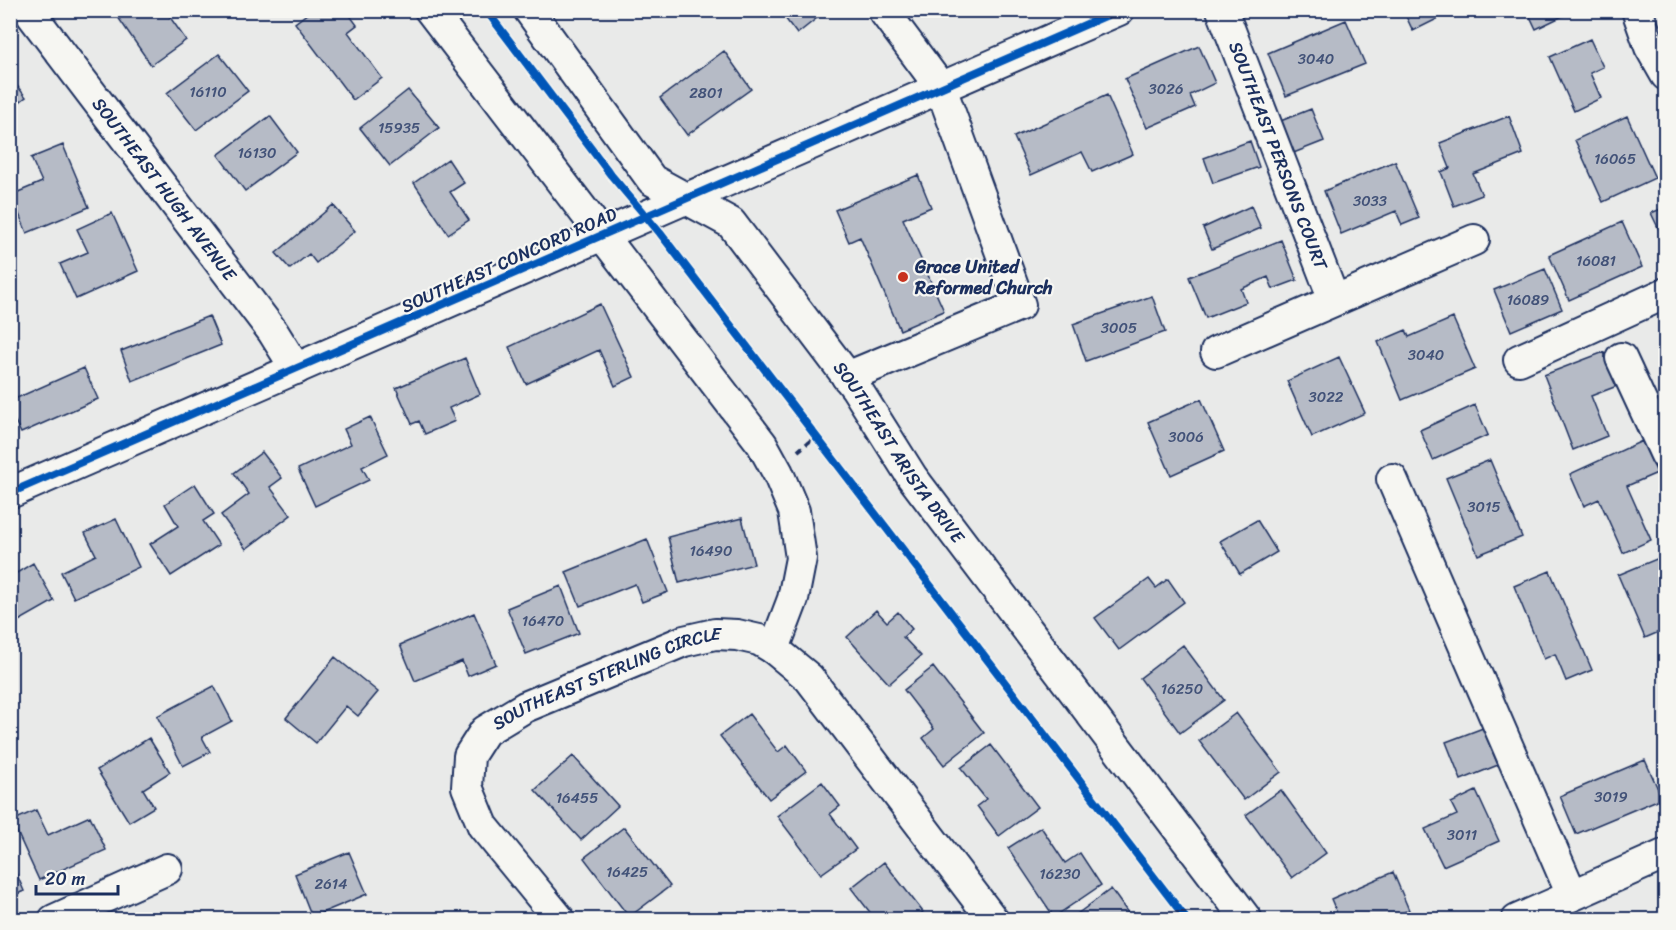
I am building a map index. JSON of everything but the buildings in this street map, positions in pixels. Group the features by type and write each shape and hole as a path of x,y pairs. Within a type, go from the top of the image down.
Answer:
{"street":[{"name":"SOUTHEAST HUGH AVENUE","path":"28,10 273,332 296,369"},
{"path":"430,10 762,444 778,473 794,511 801,558 794,599 774,649"},
{"name":"SOUTHEAST ARISTA DRIVE","path":"529,10 652,180 731,223 848,377 912,477 1247,920"},
{"path":"848,377 1020,305 941,88 883,10"},
{"name":"SOUTHEAST PERSONS COURT","path":"1222,10 1334,300"},
{"path":"1637,10 1650,47 1665,75"},
{"name":"SOUTHEAST CONCORD ROAD","path":"10,493 941,88 1105,13"},
{"path":"1216,352 1474,240"},
{"path":"1519,360 1665,293"},
{"path":"1622,358 1665,455"},
{"path":"1392,479 1572,895"},
{"name":"SOUTHEAST STERLING CIRCLE","path":"560,920 483,826 467,787 469,756 485,732 525,707 684,642 715,634 737,635 759,640 774,649 809,678 993,920"},
{"path":"1528,917 1572,895 1662,865"},
{"path":"54,920 167,869"}],"path":[{"path":"809,427 823,446"}],"cycle path":[{"path":"486,10 1187,920"},
{"path":"10,493 1119,10"}],"place":[{"name":"Grace United Reformed Church","path":"903,277"}]}
